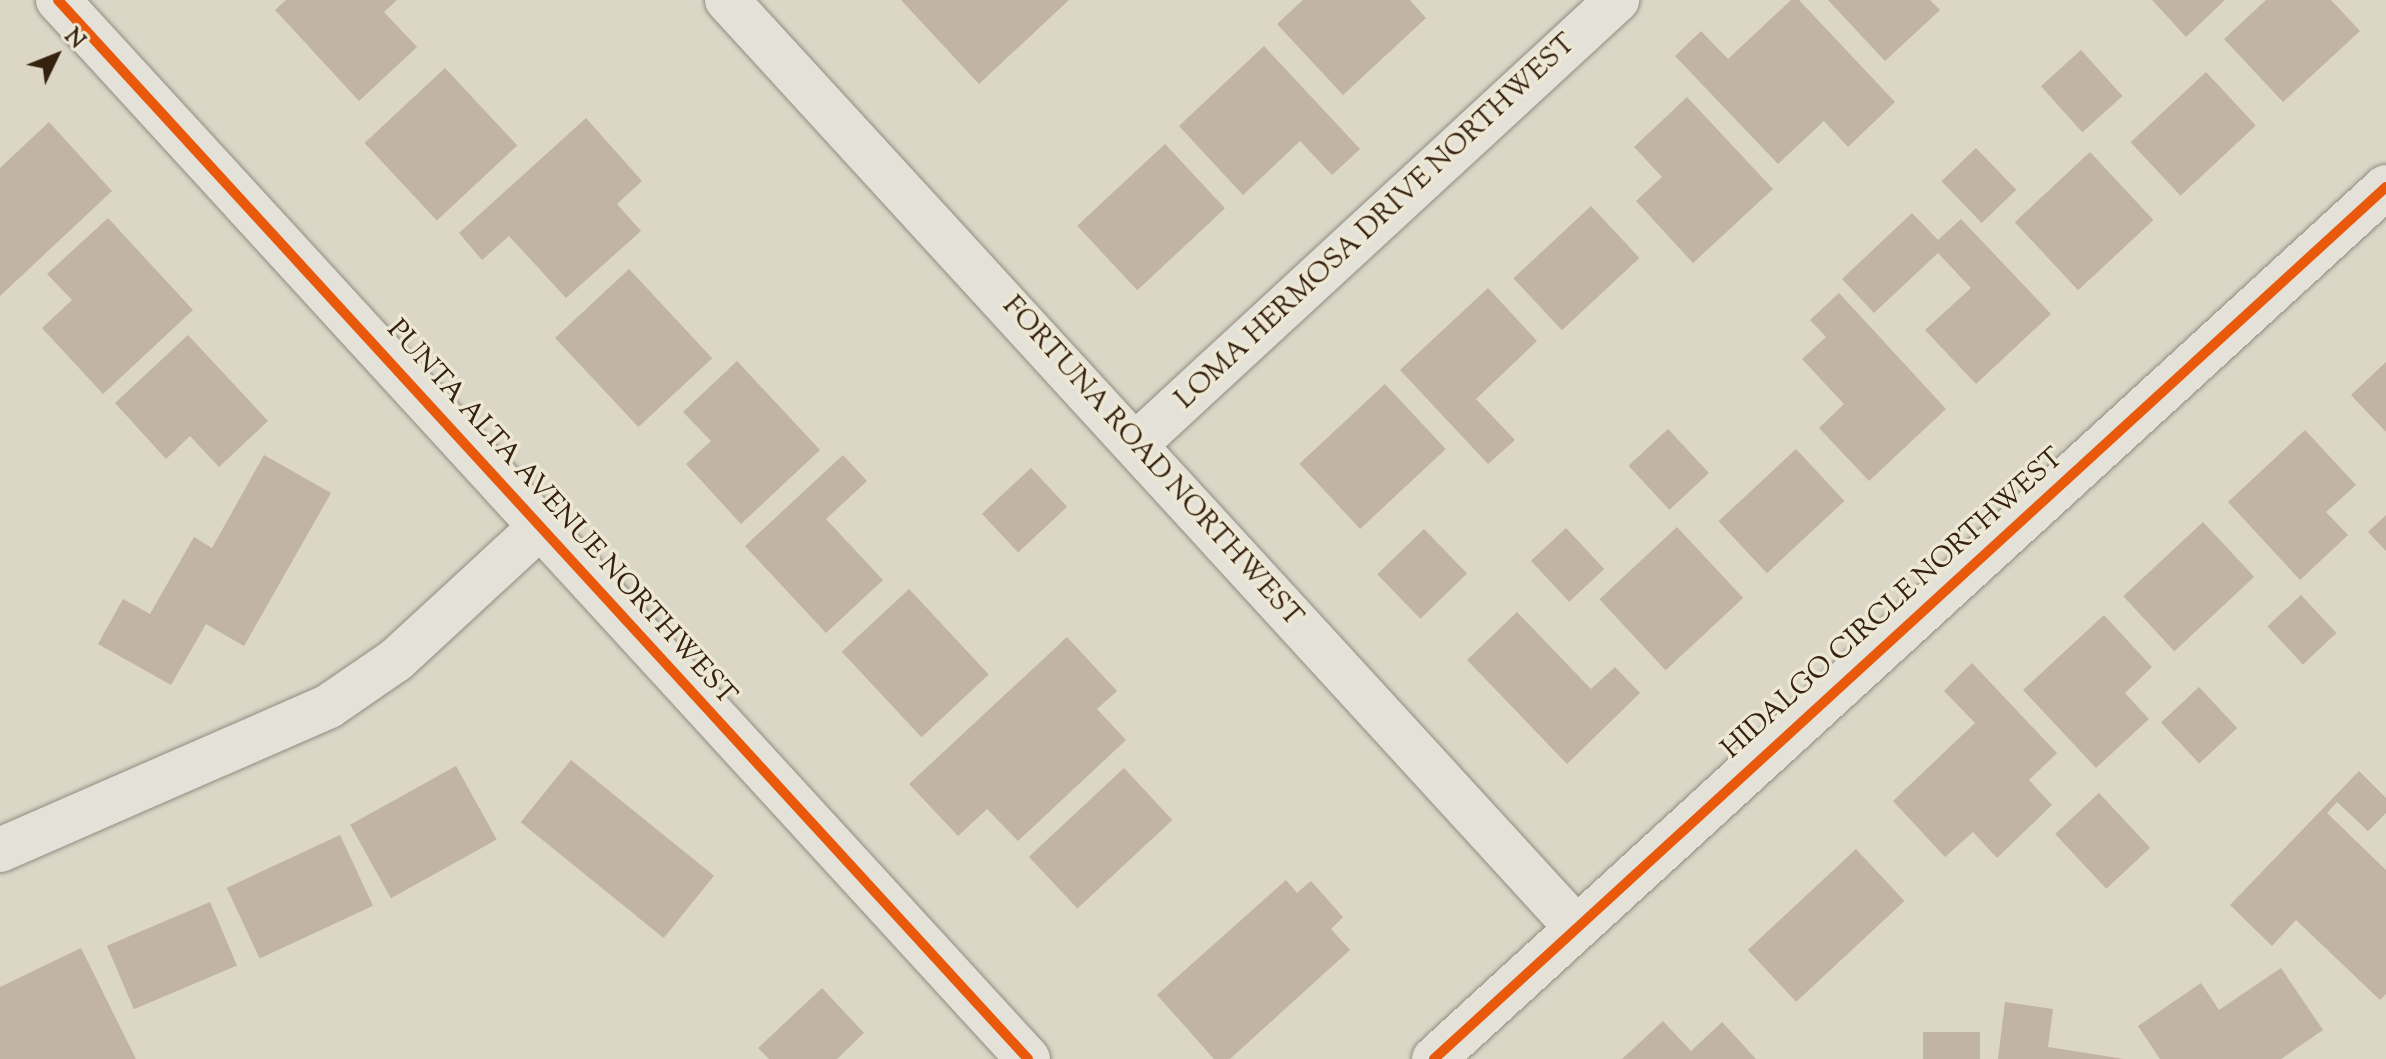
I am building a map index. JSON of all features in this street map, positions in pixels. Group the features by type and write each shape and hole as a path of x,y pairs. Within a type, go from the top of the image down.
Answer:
{"street":[{"name":"PUNTA ALTA AVENUE NORTHWEST","path":"58,0 1028,1059"},
{"name":"FORTUNA ROAD NORTHWEST","path":"727,0 1575,926"},
{"name":"LOMA HERMOSA DRIVE NORTHWEST","path":"1136,444 1617,0"},
{"name":"HIDALGO CIRCLE NORTHWEST","path":"1443,1055 1575,926 2386,187"},
{"path":"0,850 329,706 396,660 541,526"}],"building":[{"path":"286,0 397,0 384,12 417,47 359,101 275,10"},
{"path":"901,0 1069,0 979,84"},
{"path":"1303,0 1410,0 1426,18 1343,95 1277,24"},
{"path":"1791,0 1799,0 1895,102 1848,147 1824,121 1778,164 1675,56 1701,31 1728,59"},
{"path":"1828,0 1930,0 1940,10 1885,61"},
{"path":"2152,0 2225,0 2186,37"},
{"path":"2266,0 2331,0 2360,31 2283,102 2224,39"},
{"path":"1264,46 1360,149 1332,175 1300,141 1243,195 1179,126"},
{"path":"2081,50 2122,96 2082,132 2041,86"},
{"path":"445,68 517,146 437,221 365,143"},
{"path":"2206,72 2256,125 2180,196 2131,142"},
{"path":"1687,97 1773,189 1693,263 1636,201 1662,177 1634,147"},
{"path":"586,118 642,181 617,204 641,231 566,298 509,236 482,260 459,233"},
{"path":"49,122 112,191 0,296 0,168"},
{"path":"1165,144 1225,208 1137,290 1077,226"},
{"path":"1976,148 2016,190 1982,223 1941,181"},
{"path":"2090,152 2153,220 2078,290 2015,222"},
{"path":"1591,206 1639,258 1562,330 1513,278"},
{"path":"1912,213 1938,240 1961,219 2051,314 1976,384 1925,330 1971,288 1938,253 1874,313 1842,279"},
{"path":"108,218 193,310 103,394 42,328 72,300 47,274"},
{"path":"629,269 712,358 638,427 555,338"},
{"path":"1488,288 1537,341 1476,399 1515,440 1488,464 1400,370"},
{"path":"1839,293 1946,409 1869,481 1819,428 1844,404 1802,359 1826,337 1810,320"},
{"path":"188,335 268,421 219,467 190,436 166,459 115,403"},
{"path":"737,361 820,450 741,524 686,464 711,441 683,412"},
{"path":"2386,362 2386,432 2351,395"},
{"path":"1385,384 1446,449 1360,529 1299,464"},
{"path":"1668,429 1709,473 1669,510 1629,466"},
{"path":"2305,430 2356,485 2326,512 2348,535 2300,580 2228,502"},
{"path":"1796,449 1844,501 1767,573 1718,521"},
{"path":"264,455 331,493 244,646 206,624 171,685 98,644 123,599 150,614 194,537 212,548"},
{"path":"843,455 867,481 826,519 883,580 826,633 745,546"},
{"path":"1031,468 1067,507 1018,552 982,514"},
{"path":"2386,515 2386,551 2368,532"},
{"path":"2203,522 2254,577 2174,651 2123,596"},
{"path":"1677,527 1743,598 1666,670 1599,599"},
{"path":"1566,528 1604,569 1569,602 1531,561"},
{"path":"1424,529 1467,574 1420,619 1377,574"},
{"path":"909,589 989,675 922,737 842,652"},
{"path":"2301,595 2336,633 2303,664 2267,626"},
{"path":"1517,612 1591,689 1615,667 1640,693 1567,764 1467,660"},
{"path":"2104,615 2152,667 2125,693 2149,719 2096,768 2023,690"},
{"path":"1067,637 1117,691 1097,709 1126,740 1018,841 987,809 958,836 909,784"},
{"path":"1972,663 2057,753 2029,780 2052,805 1997,858 1973,832 1945,857 1893,801 1975,723 1944,691"},
{"path":"2199,687 2237,728 2199,763 2161,722"},
{"path":"571,760 714,876 664,938 521,822"},
{"path":"456,766 497,839 391,898 350,825"},
{"path":"1124,768 1172,820 1077,909 1029,857"},
{"path":"2359,771 2386,798 2386,813 2368,831 2337,802 2327,813 2386,870 2386,994 2380,1000 2296,920 2272,946 2230,905"},
{"path":"2099,793 2150,848 2106,889 2055,834"},
{"path":"340,835 373,906 260,959 227,888"},
{"path":"1856,849 1904,901 1796,1002 1748,950"},
{"path":"1286,880 1297,893 1311,881 1343,917 1331,929 1350,950 1230,1059 1214,1059 1157,995"},
{"path":"210,902 237,966 134,1009 107,946"},
{"path":"81,948 136,1059 0,1059 0,987"},
{"path":"2281,968 2323,1030 2281,1059 2160,1059 2138,1026 2201,983 2219,1010"},
{"path":"822,988 864,1033 837,1059 769,1059 758,1048"},
{"path":"2005,1002 2053,1009 2048,1047 2124,1059 1998,1059"},
{"path":"1663,1021 1691,1051 1722,1022 1756,1059 1622,1059"},
{"path":"1923,1032 1980,1032 1980,1059 1923,1059"}],"cycle path":[{"path":"58,0 1028,1059"},
{"path":"1434,1059 2386,187"}]}
